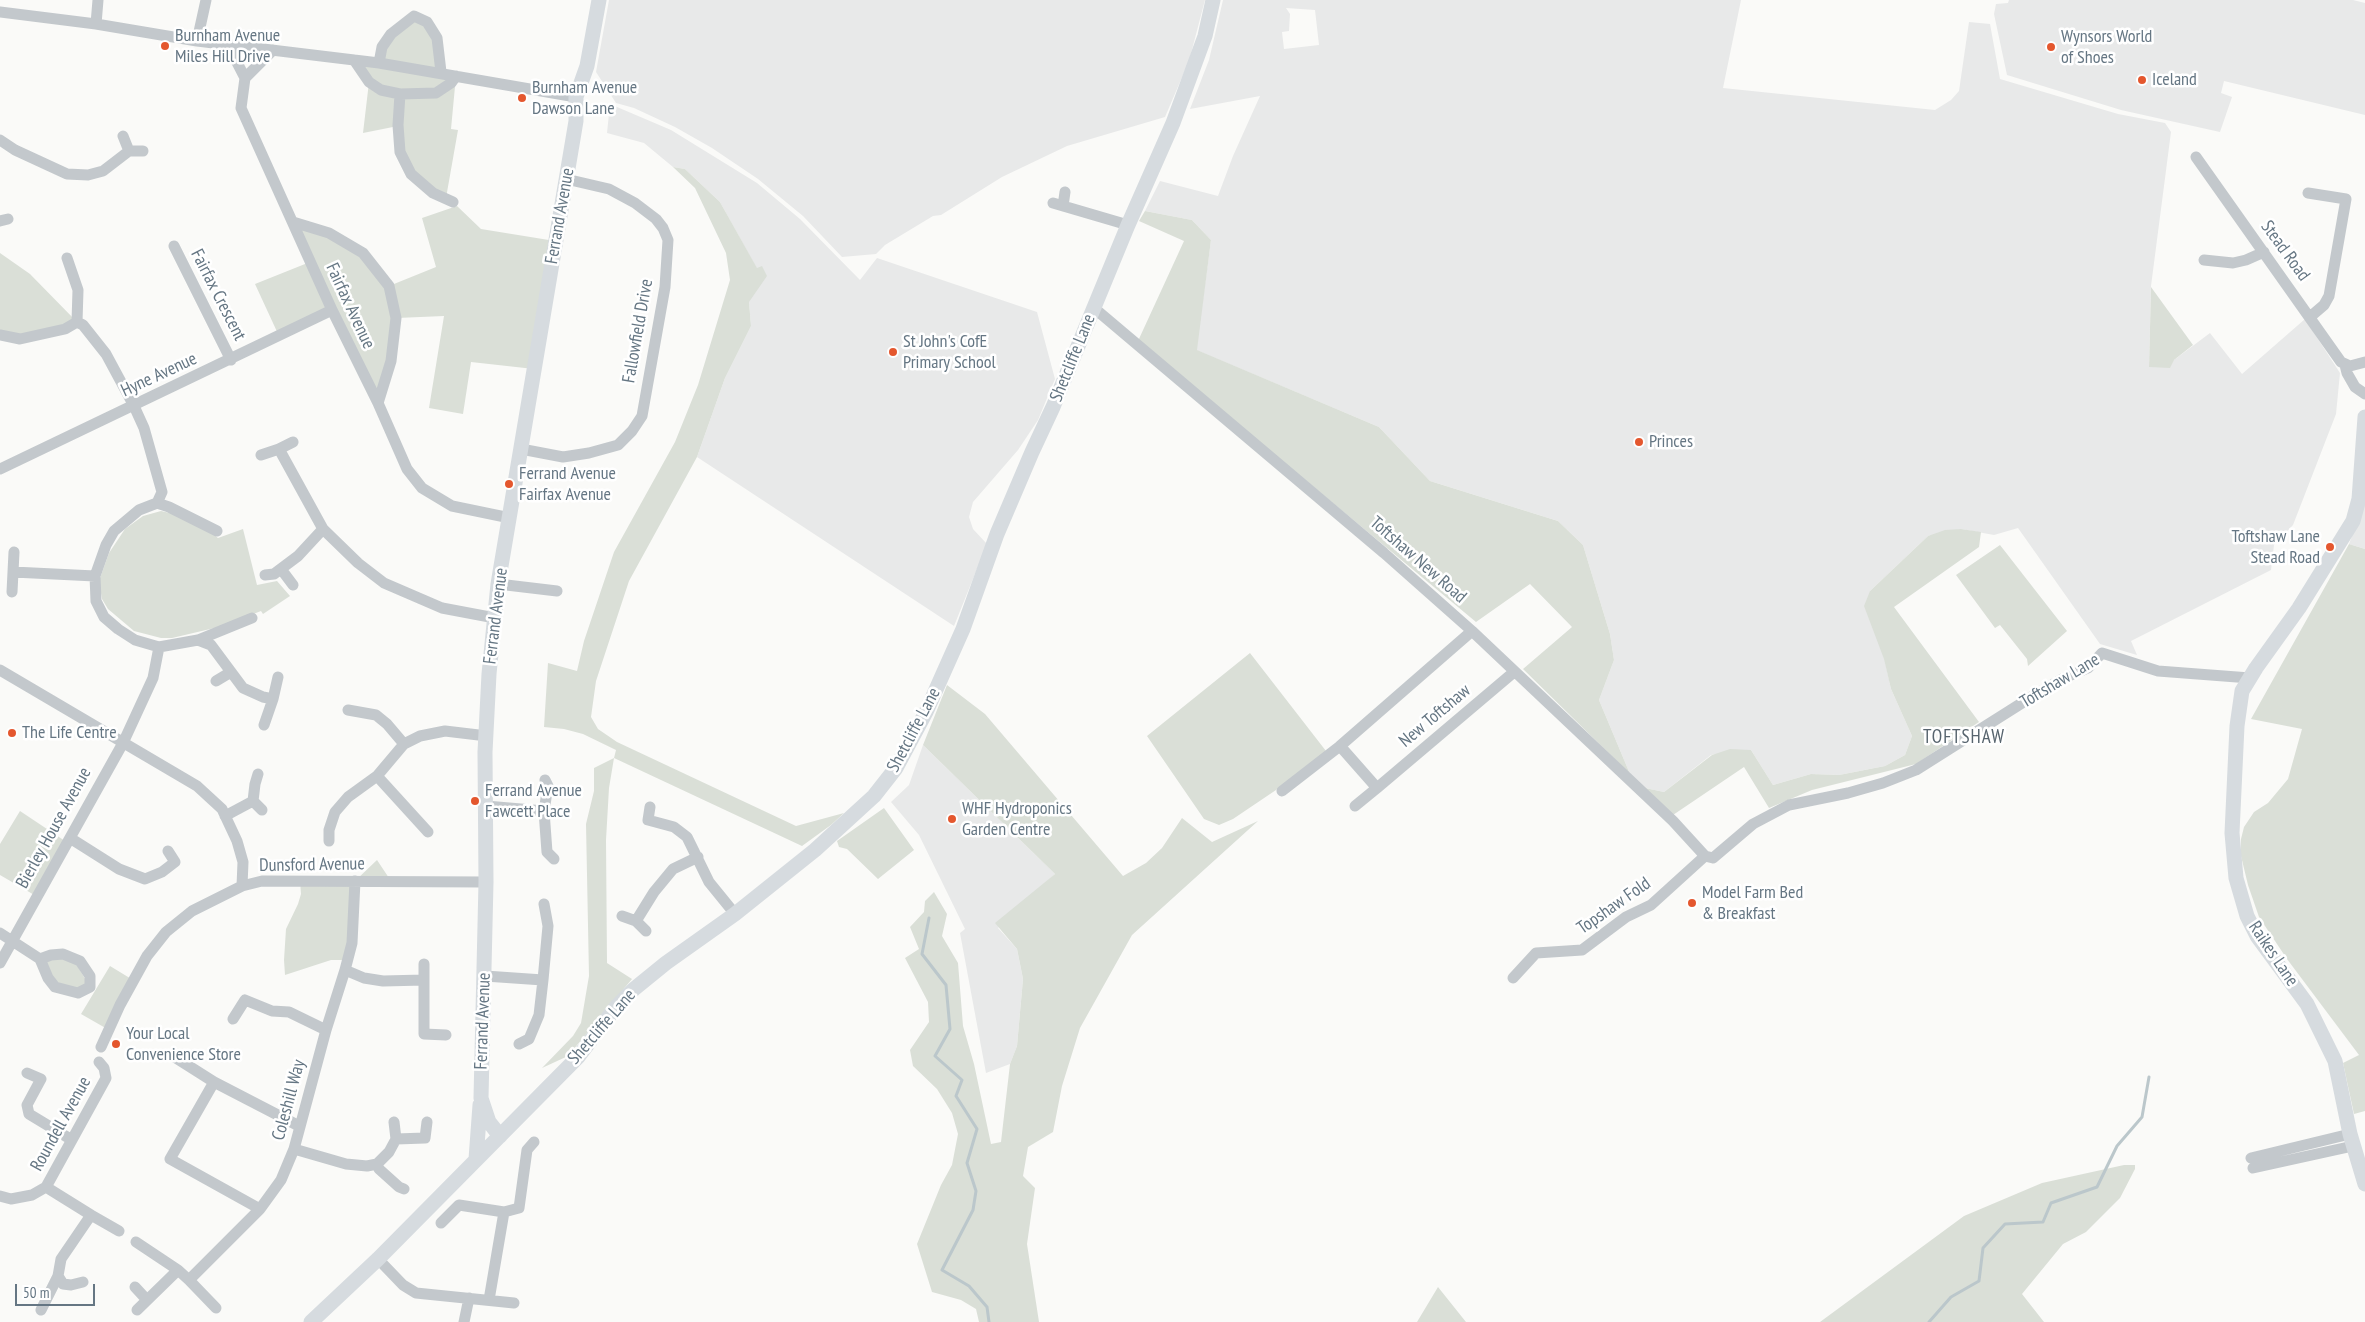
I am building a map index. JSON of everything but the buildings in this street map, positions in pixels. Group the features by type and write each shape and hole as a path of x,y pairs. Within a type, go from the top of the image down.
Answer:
{"street":[{"path":"96,24 98,0"},
{"path":"197,41 206,0"},
{"name":"Ferrand Avenue","path":"500,1136 489,1122 481,1098 485,976 489,674 498,584 576,121 576,97 586,66 599,0"},
{"name":"Shetcliffe Lane","path":"311,1322 378,1259 578,1057 616,1007 634,989 666,963 735,914 815,850 874,796 896,768 926,712 963,628 998,534 1184,96 1205,36 1213,0"},
{"path":"0,14 96,24 197,41 379,63 441,72 576,97"},
{"path":"379,63 382,47 391,34 414,16 428,22 437,38 441,72"},
{"path":"228,45 246,78 273,50"},
{"path":"354,60 369,82 381,90 400,94 436,92 451,83 456,76"},
{"name":"Fairfax Avenue","path":"246,78 242,108 332,310 378,403 407,469 422,488 452,506 510,518"},
{"path":"400,94 398,126 400,152 411,174 432,193 453,202"},
{"path":"123,136 129,151"},
{"path":"0,140 15,150 67,174 88,175 103,171 129,151 144,150"},
{"name":"Stead Road","path":"2196,157 2345,366 2355,387 2365,394"},
{"name":"Fallowfield Drive","path":"521,449 563,457 589,453 618,444 632,431 642,416 665,287 668,240 663,228 656,219 634,203 609,189 566,179"},
{"path":"1065,192 1058,204 1128,225"},
{"path":"2308,194 2346,199 2329,296 2324,305 2310,317"},
{"name":"Fairfax Avenue","path":"293,222 329,233 363,254 389,286 396,318 391,361 378,403"},
{"name":"Fairfax Crescent","path":"174,246 232,360"},
{"path":"2204,260 2232,263 2246,260 2264,252"},
{"path":"66,258 78,290 77,322"},
{"name":"Toftshaw New Road","path":"1094,308 1384,552 1472,631 1673,822 1704,856"},
{"name":"Hyne Avenue","path":"0,469 232,360 332,310"},
{"path":"0,335 20,339 65,329 77,322"},
{"path":"77,322 83,325 106,354 134,406 144,428 162,492 156,503 139,510 114,531 106,545 95,576 96,601 104,617 118,629 136,640 159,647 198,640 252,618"},
{"path":"2345,366 2365,362"},
{"path":"2250,678 2299,608 2352,521 2360,493 2365,417"},
{"path":"261,455 293,442"},
{"path":"279,449 324,529 358,564 384,583 442,608 495,618"},
{"path":"156,503 169,507 217,531"},
{"path":"265,575 274,574 298,556 324,529"},
{"path":"12,592 14,552"},
{"path":"281,569 293,585"},
{"path":"13,572 95,576"},
{"path":"498,584 557,591"},
{"path":"1282,791 1340,746 1472,631"},
{"path":"198,640 211,645 243,688 263,698 273,699"},
{"name":"Bierley House Avenue","path":"0,963 70,838 78,820 123,743 153,678 159,647"},
{"name":"Toftshaw Lane","path":"1704,856 1713,858 1753,824 1789,805 1848,793 1884,783 1916,770 2048,687 2088,668 2102,653 2158,671 2250,678"},
{"path":"0,670 197,786 222,809 226,816 237,841 243,862 242,886"},
{"path":"216,681 231,672"},
{"name":"New Toftshaw","path":"1355,806 1514,672"},
{"path":"264,725 278,677"},
{"name":"Raikes Lane","path":"2250,678 2242,691 2237,726 2232,833 2236,878 2247,916 2257,936 2307,1004 2335,1062 2352,1140 2365,1184"},
{"path":"348,710 376,715 387,724 404,744"},
{"path":"329,841 329,830 335,812 348,797 377,776 404,744 420,736 445,731 487,736"},
{"path":"1340,746 1377,788"},
{"path":"253,801 258,774"},
{"path":"377,776 428,832"},
{"path":"547,857 544,811 549,782"},
{"path":"226,816 253,801"},
{"path":"253,801 262,810"},
{"path":"486,806 544,811"},
{"path":"650,807 648,820 674,827 687,837 709,882 735,914"},
{"path":"70,838 119,869 144,879 162,872 175,862 168,851"},
{"name":"Topshaw Fold","path":"1513,978 1536,952 1582,950 1626,917 1650,905 1704,856"},
{"path":"636,921 654,892 673,869 698,857"},
{"name":"Dunsford Avenue","path":"101,1047 120,1005 147,956 166,932 192,911 242,886 262,881 486,882"},
{"name":"Coleshill Way","path":"190,1280 260,1209 281,1180 294,1149 326,1030 346,970 352,943 355,881"},
{"path":"527,1043 539,1015 551,926 544,904"},
{"path":"622,916 636,921 646,931"},
{"path":"0,933 40,959"},
{"path":"424,964 422,1038 446,1035"},
{"path":"346,970 364,978 383,981 424,980"},
{"path":"485,976 543,980"},
{"path":"233,1020 245,1000 247,988"},
{"path":"245,1000 272,1011 289,1012 326,1030"},
{"path":"173,1056 214,1082 299,1126"},
{"name":"Roundell Avenue","path":"0,1196 11,1199 32,1195 46,1187 106,1078 104,1068 99,1062"},
{"path":"28,1073 42,1079 27,1104 29,1114 72,1140"},
{"path":"214,1082 170,1159 260,1209"},
{"path":"476,1159 481,1098"},
{"path":"294,1149 346,1164 367,1166 377,1164 390,1152 396,1139 394,1122"},
{"path":"396,1139 426,1140 426,1122"},
{"path":"2252,1163 2352,1140"},
{"path":"441,1223 459,1205 504,1212 523,1209 526,1150 534,1142"},
{"path":"377,1164 379,1169 401,1190"},
{"path":"46,1187 118,1231"},
{"path":"489,1300 504,1212"},
{"path":"41,1310 58,1276 61,1259 91,1215"},
{"path":"136,1242 178,1270 216,1308"},
{"path":"378,1259 403,1285 416,1293 514,1303"},
{"path":"137,1310 178,1270"},
{"path":"58,1276 63,1284 71,1285 83,1282"},
{"path":"135,1287 147,1300"},
{"path":"464,1322 468,1298"}],"shaded area":[{"path":"609,0 1205,0 1189,61 1165,117 1067,146 1002,177 941,215 933,216 885,245 876,254 842,257 803,216 758,179 712,148 675,127 634,108 616,103 596,72"},
{"path":"1223,0 1741,0 1723,88 1935,110 1951,100 1959,91 1969,22 1990,24 2000,79 2118,114 2165,123 2171,132 2151,286 2149,367 2174,360 2210,333 2242,374 2305,319 2340,373 2336,414 2293,525 2274,545 2271,570 2131,641 2137,655 2100,644 2018,528 1994,535 1961,529 1928,536 1870,591 1891,689 1912,736 1905,755 1885,766 1839,775 1811,774 1773,785 1751,750 1711,755 1664,792 1645,788 1630,774 1599,700 1614,660 1610,634 1583,545 1558,521 1430,481 1379,427 1196,350 1211,240 1192,220 1145,211 1160,181 1218,196 1233,156 1260,96 1190,109 1209,60","holes":["1286,8 1315,10 1319,45 1284,49 1282,32 1289,31 1290,14"]},
{"path":"2009,0 2353,0 2365,3 2365,115 2224,81 2221,93 2232,97 2220,132 2121,110 2007,75 1994,14 1996,4 2008,3"},
{"path":"404,22 427,22 441,72 456,76 451,129 458,130 446,198 411,174 398,126 363,133 369,82 358,68 379,63 382,47"},
{"name":"St John's CofE Primary School","path":"610,104 671,130 757,183 800,219 860,280 877,258 1037,312 1055,379 1038,420 1018,450 973,502 969,517 973,529 987,544 954,626 697,457 725,378 751,326 749,302 757,269 720,202 685,169 673,167 644,143 607,133"},
{"path":"673,167 685,169 720,202 757,268 762,266 767,276 749,302 751,326 725,378 697,457 629,581 596,681 591,717 598,729 617,742 796,826 844,813 802,846 614,758 616,750 583,734 564,729 544,727 548,663 577,671 584,641 614,552 675,442 698,385 730,280 726,253 695,188"},
{"path":"457,206 481,229 555,241 534,369 471,362 463,414 429,408 444,316 397,318 378,403 332,311 279,336 255,284 310,262 293,222 363,253 389,286 436,267 422,218"},
{"path":"1145,211 1192,220 1211,240 1197,350 1379,427 1430,481 1558,521 1583,545 1610,634 1614,660 1599,700 1630,774 1523,669 1572,627 1530,584 1476,622 1138,341 1184,241 1139,221"},
{"path":"0,253 30,274 77,322 41,335 0,335"},
{"path":"2151,287 2193,345 2174,360 2170,368 2149,367"},
{"path":"2365,502 2365,549 2349,544"},
{"path":"161,511 183,516 204,527 218,538 243,529 257,585 277,581 290,596 263,614 261,611 223,626 172,638 161,638 134,631 108,609 102,599 99,581 109,553 125,529 143,516"},
{"path":"1961,529 1981,532 1979,547 1894,607 1979,722 1916,764 1812,790 1769,808 1744,767 1673,815 1645,788 1664,792 1712,755 1730,749 1751,750 1773,785 1811,774 1839,775 1885,766 1905,755 1912,736 1891,689 1884,659 1864,606 1870,591 1928,536 1945,530"},
{"path":"2349,544 2365,549 2365,1111 2354,1114 2343,1063 2359,1055 2287,959 2259,917 2241,856 2241,839 2244,827 2254,812 2268,803 2288,779 2302,729 2251,719"},
{"path":"2000,545 2067,631 2028,666 2027,659 2000,625 1995,628 1956,575"},
{"path":"1250,653 1326,751 1276,790 1233,819 1219,825 1204,819 1147,736"},
{"path":"947,685 985,714 1123,876 1146,863 1162,848 1182,818 1212,842 1258,821 1132,935 1080,1028 1062,1086 1053,1132 1028,1147 1023,1176 1035,1188 1027,1244 1039,1322 979,1322 976,1309 961,1300 932,1292 917,1244 941,1185 952,1165 958,1134 952,1113 937,1089 913,1066 910,1050 929,1022 928,1002 905,958 919,949 910,927 924,912 925,901 934,892 947,914 942,936 958,963 963,1026 974,1064 991,1144 1001,1142 1010,1064 1017,1046 1023,979 1017,949 995,923 1055,874 923,745"},
{"name":"WHF Hydroponics Garden Centre","path":"923,745 1055,874 998,928 1017,949 1023,979 1017,1046 1010,1064 986,1073 960,933 965,929 919,835 891,802 909,785"},
{"path":"614,758 609,788 606,840 607,963 632,979 568,1056 542,1068 573,1036 581,1023 589,976 586,824 594,791 594,768"},
{"path":"884,808 914,850 878,879 847,849 839,847 837,841"},
{"path":"20,811 68,843 36,896 0,875 0,844"},
{"path":"377,860 391,881 355,881"},
{"path":"300,881 355,881 348,960 331,960 285,975 286,929 301,894"},
{"path":"51,955 72,957 90,987 61,990 41,965"},
{"path":"110,966 133,980 109,1030 81,1014"},
{"path":"2124,1165 2135,1165 2135,1169 2120,1198 2086,1232 2063,1244 2022,1294 2044,1322 1820,1322 1964,1216 2042,1183"},
{"path":"1438,1287 1466,1322 1417,1322"}],"waterway":[{"path":"929,918 922,954 946,985 950,1029 935,1056 962,1080 956,1096 977,1129 967,1163 976,1191 973,1210 942,1270 969,1286 987,1307 989,1322"},
{"path":"1929,1322 1951,1297 1979,1281 1983,1248 2005,1224 2043,1222 2051,1203 2097,1187 2117,1146 2142,1117 2149,1077"}],"place":[{"name":"Burnham Avenue Miles Hill Drive","path":"165,46"},
{"name":"Wynsors World of Shoes","path":"2051,47"},
{"name":"Iceland","path":"2142,80"},
{"name":"Burnham Avenue Dawson Lane","path":"522,98"},
{"name":"St John's CofE Primary School","path":"893,352"},
{"name":"Princes","path":"1639,442"},
{"name":"Ferrand Avenue Fairfax Avenue","path":"509,484"},
{"name":"Toftshaw Lane Stead Road","path":"2330,547"},
{"name":"The Life Centre","path":"12,733"},
{"name":"Ferrand Avenue Fawcett Place","path":"475,801"},
{"name":"WHF Hydroponics Garden Centre","path":"952,819"},
{"name":"Model Farm Bed & Breakfast","path":"1692,903"},
{"name":"Your Local Convenience Store","path":"116,1044"}],"district":[{"name":"TOFTSHAW","path":"1964,738"}]}
